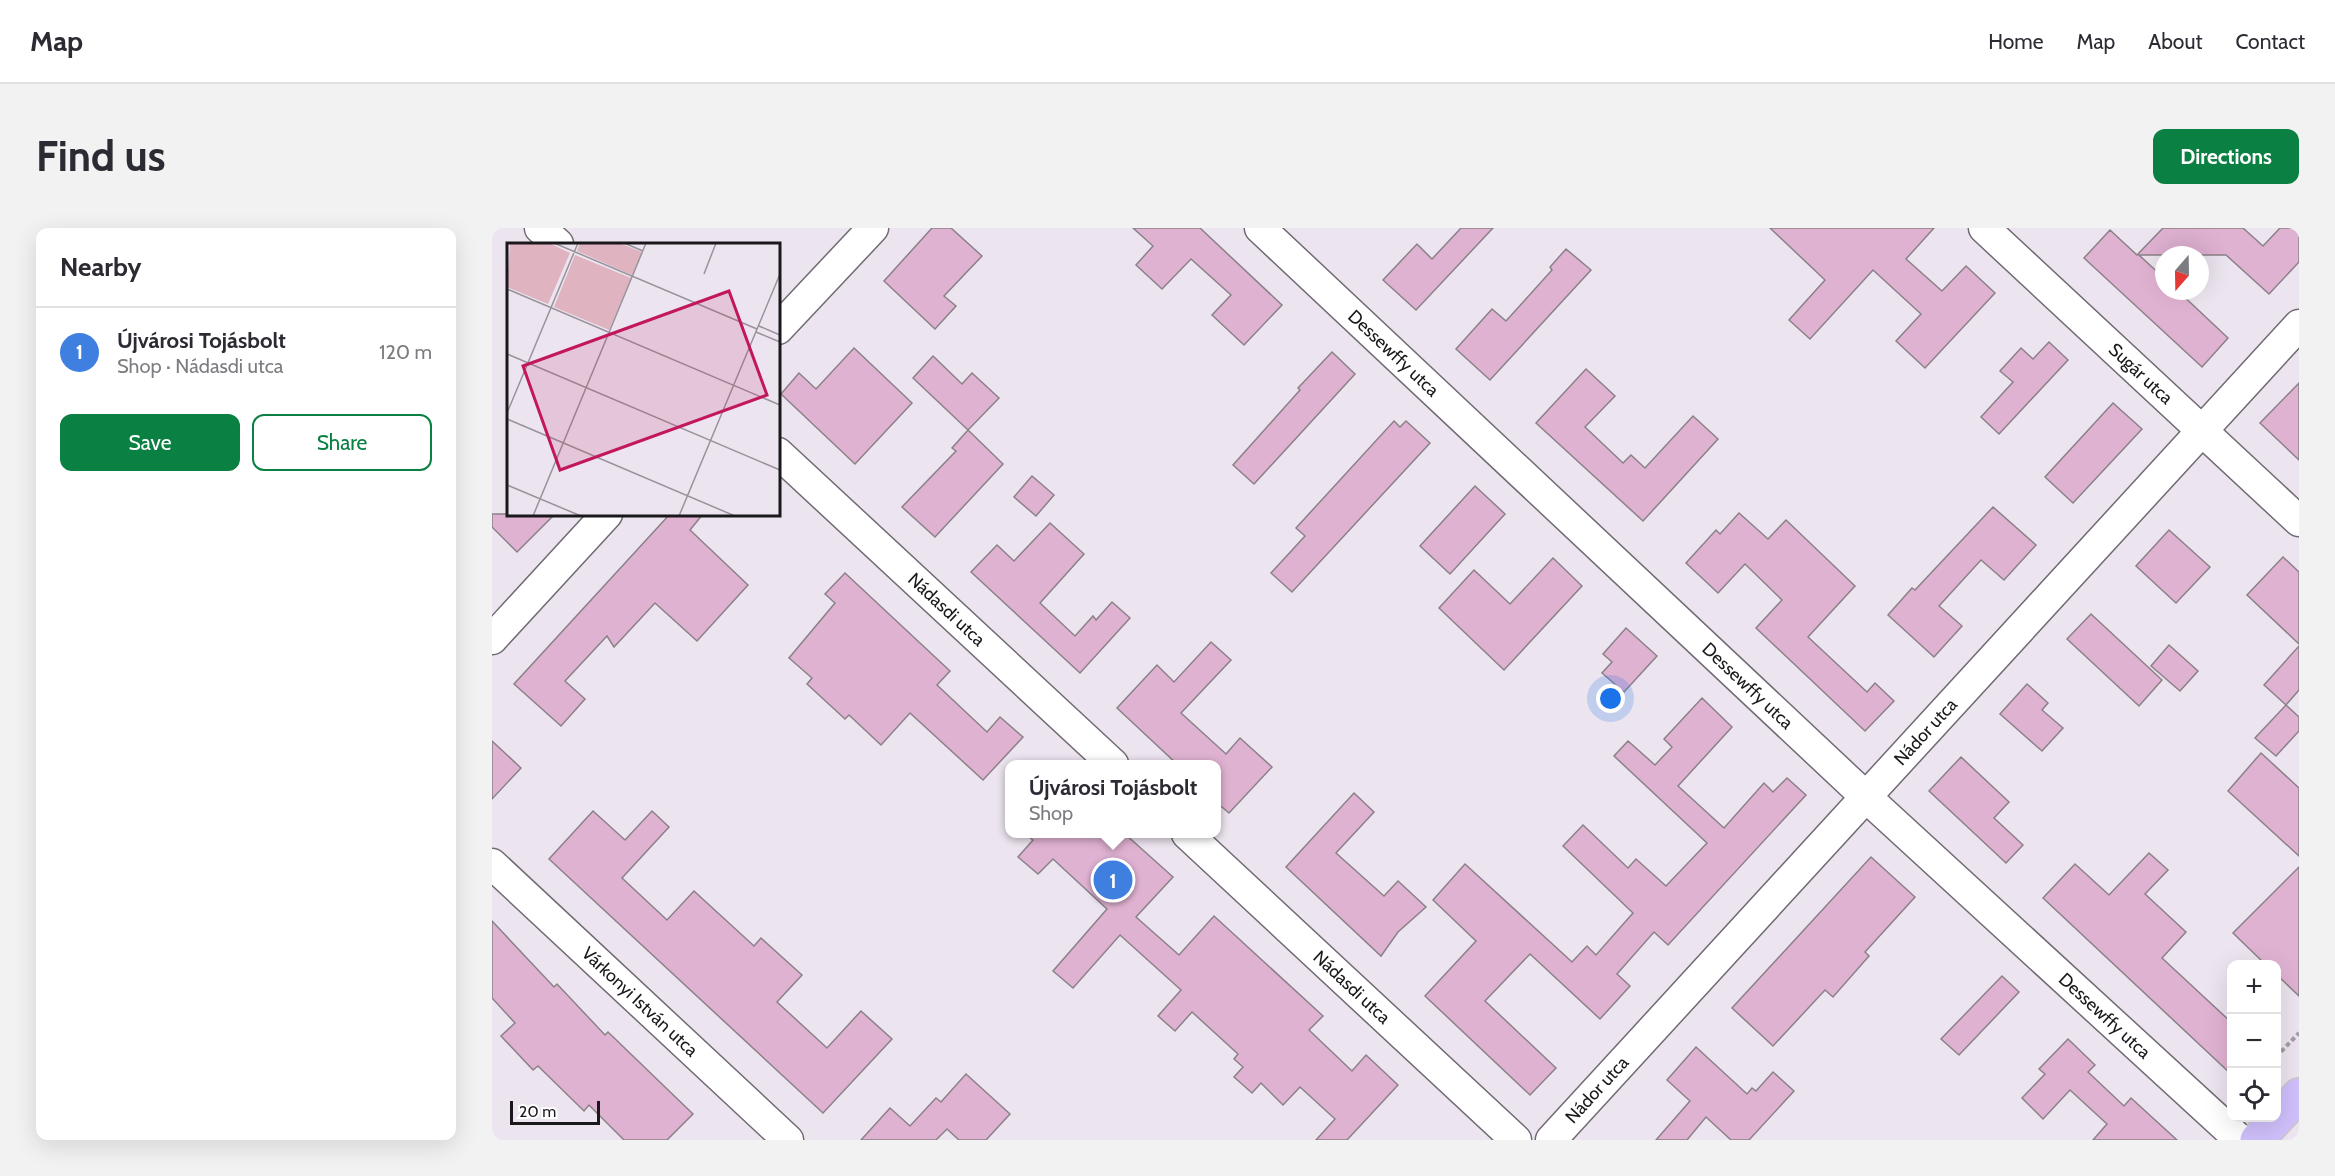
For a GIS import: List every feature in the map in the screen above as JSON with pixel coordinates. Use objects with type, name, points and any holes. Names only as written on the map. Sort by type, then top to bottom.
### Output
[{"type":"main road","points":[[2258,1140],[2299,1095]]},
{"type":"street","points":[[540,228],[557,243]]},
{"type":"street","points":[[780,327],[873,228]]},
{"type":"street","name":"Dessewffy utca","points":[[1260,228],[1866,797],[2240,1140]]},
{"type":"street","name":"Sugár utca","points":[[1984,228],[2299,521]]},
{"type":"street","name":"Nádor utca","points":[[1551,1140],[2299,325]]},
{"type":"street","name":"Nádasdi utca","points":[[780,455],[1108,760]]},
{"type":"street","points":[[492,639],[605,516]]},
{"type":"street","name":"Nádasdi utca","points":[[1191,838],[1516,1140]]},
{"type":"street","name":"Várkonyi István utca","points":[[492,864],[788,1140]]},
{"type":"path","points":[[2281,1053],[2299,1033]]},
{"type":"building","points":[[932,228],[951,228],[982,256],[944,296],[956,306],[935,329],[884,281]]},
{"type":"building","points":[[1133,228],[1200,228],[1282,305],[1244,345],[1212,315],[1231,295],[1191,259],[1162,289],[1136,265],[1153,246]]},
{"type":"building","points":[[1461,228],[1493,228],[1416,310],[1383,280],[1417,244],[1432,259]]},
{"type":"building","points":[[1770,228],[1934,228],[1906,259],[1942,291],[1966,266],[1995,293],[1925,368],[1896,341],[1921,314],[1873,270],[1810,339],[1789,320],[1825,280]]},
{"type":"building","points":[[2163,228],[2243,228],[2263,246],[2280,228],[2299,228],[2299,262],[2269,294],[2226,255],[2209,255],[2209,246],[2155,246],[2155,255],[2139,255],[2155,270],[2155,300],[2188,300],[2228,338],[2202,367],[2084,258],[2110,230],[2137,255]]},
{"type":"building","points":[[1566,249],[1591,270],[1490,380],[1456,349],[1492,309],[1506,321],[1552,270],[1550,267]]},
{"type":"building","points":[[2049,342],[2068,360],[1999,434],[1981,417],[2013,382],[2000,371],[2021,348],[2033,359]]},
{"type":"building","points":[[854,348],[912,403],[855,464],[781,394],[799,373],[816,389]]},
{"type":"building","points":[[1332,352],[1355,374],[1254,484],[1233,465],[1300,390],[1298,388]]},
{"type":"building","points":[[933,356],[962,384],[972,373],[999,398],[968,430],[913,378]]},
{"type":"building","points":[[1586,369],[1615,396],[1585,427],[1623,463],[1631,455],[1645,468],[1693,416],[1718,439],[1643,521],[1536,423]]},
{"type":"building","points":[[2299,383],[2299,460],[2260,423]]},
{"type":"building","points":[[2113,403],[2142,429],[2073,503],[2045,477]]},
{"type":"building","points":[[1394,421],[1400,427],[1406,421],[1430,443],[1292,592],[1271,573],[1305,536],[1296,528]]},
{"type":"building","points":[[968,430],[1003,464],[935,537],[902,507],[956,451],[952,448]]},
{"type":"building","points":[[1032,476],[1054,495],[1036,516],[1014,497]]},
{"type":"building","points":[[1475,486],[1505,514],[1450,574],[1420,546]]},
{"type":"building","points":[[1993,507],[2036,545],[2004,580],[1981,560],[1939,606],[1962,626],[1934,657],[1888,615],[1912,588],[1915,590]]},
{"type":"building","points":[[1739,513],[1768,539],[1786,520],[1855,586],[1808,637],[1867,692],[1875,683],[1894,701],[1865,731],[1756,628],[1782,600],[1745,564],[1718,593],[1686,563],[1716,530],[1720,534]]},
{"type":"building","points":[[492,514],[553,516],[517,552],[492,527]]},
{"type":"building","points":[[668,516],[701,516],[690,530],[748,585],[697,641],[655,603],[614,647],[607,636],[565,681],[585,699],[561,726],[514,684]]},
{"type":"building","points":[[1050,523],[1084,554],[1040,603],[1075,636],[1093,616],[1096,620],[1112,602],[1130,618],[1080,673],[971,572],[997,545],[1014,561]]},
{"type":"building","points":[[2169,530],[2210,567],[2176,603],[2136,566]]},
{"type":"building","points":[[2283,557],[2299,572],[2299,644],[2247,595]]},
{"type":"building","points":[[1553,558],[1582,586],[1504,670],[1439,608],[1474,570],[1510,604]]},
{"type":"building","points":[[845,573],[950,671],[937,685],[987,732],[1000,717],[1023,737],[983,780],[910,713],[881,745],[849,715],[845,719],[807,684],[812,678],[789,658],[835,603],[825,594]]},
{"type":"building","points":[[2091,614],[2162,680],[2139,706],[2067,639]]},
{"type":"building","points":[[1626,628],[1657,656],[1624,692],[1602,673],[1612,662],[1603,654]]},
{"type":"building","points":[[1211,642],[1231,660],[1181,713],[1226,754],[1240,738],[1272,767],[1229,813],[1221,806],[1221,760],[1173,760],[1117,708],[1157,665],[1174,682]]},
{"type":"building","points":[[2169,645],[2198,671],[2180,691],[2151,666]]},
{"type":"building","points":[[2299,646],[2299,690],[2286,705],[2264,685]]},
{"type":"building","points":[[2027,684],[2048,703],[2042,710],[2063,728],[2042,751],[2000,714]]},
{"type":"building","points":[[1702,698],[1732,727],[1678,786],[1724,828],[1764,783],[1773,792],[1787,778],[1806,795],[1668,945],[1654,932],[1617,974],[1630,986],[1600,1019],[1530,954],[1485,1001],[1556,1068],[1530,1095],[1425,996],[1476,941],[1433,900],[1465,864],[1572,962],[1587,946],[1596,955],[1633,913],[1563,846],[1583,825],[1628,868],[1636,859],[1666,886],[1707,843],[1614,756],[1628,741],[1655,765],[1672,747],[1664,739]]},
{"type":"building","points":[[2286,705],[2299,717],[2299,731],[2276,756],[2255,738]]},
{"type":"building","points":[[492,741],[521,768],[492,799]]},
{"type":"building","points":[[2261,753],[2299,788],[2299,856],[2228,791]]},
{"type":"building","points":[[1961,757],[2009,802],[1994,818],[2023,845],[2006,863],[1929,791]]},
{"type":"building","points":[[1354,793],[1374,812],[1336,853],[1384,896],[1398,881],[1426,907],[1398,932],[1381,956],[1286,867]]},
{"type":"building","points":[[593,811],[625,840],[652,811],[669,827],[622,878],[667,920],[694,891],[754,946],[761,938],[802,975],[777,1002],[827,1048],[861,1011],[892,1039],[823,1113],[549,859]]},
{"type":"building","points":[[1030,838],[1129,838],[1173,877],[1136,917],[1179,955],[1214,916],[1323,1016],[1309,1030],[1352,1071],[1366,1055],[1398,1085],[1347,1140],[1316,1140],[1335,1119],[1300,1087],[1283,1105],[1261,1083],[1252,1093],[1234,1077],[1243,1067],[1234,1059],[1238,1054],[1192,1012],[1175,1031],[1158,1016],[1181,990],[1120,935],[1073,988],[1053,971],[1107,909],[1053,859],[1038,874],[1018,857],[1033,840]]},
{"type":"building","points":[[2149,853],[2168,870],[2145,894],[2186,932],[2162,958],[2227,1018],[2227,1070],[2043,898],[2075,864],[2109,895]]},
{"type":"building","points":[[1871,857],[1915,897],[1865,952],[1869,956],[1833,997],[1825,990],[1773,1046],[1732,1008]]},
{"type":"building","points":[[2299,867],[2299,996],[2281,979],[2281,960],[2261,960],[2233,933]]},
{"type":"building","points":[[492,921],[554,987],[557,984],[605,1035],[608,1032],[693,1114],[667,1140],[624,1140],[589,1105],[584,1111],[538,1066],[533,1070],[501,1036],[515,1023],[492,998]]},
{"type":"building","points":[[2002,976],[2019,992],[1959,1055],[1941,1039]]},
{"type":"building","points":[[2068,1039],[2095,1065],[2088,1072],[2124,1106],[2131,1098],[2177,1140],[2093,1140],[2107,1124],[2070,1090],[2043,1119],[2022,1098],[2045,1074],[2039,1069]]},
{"type":"building","points":[[1696,1047],[1747,1094],[1752,1088],[1756,1091],[1773,1072],[1794,1091],[1749,1140],[1731,1140],[1706,1117],[1687,1140],[1656,1140],[1690,1101],[1667,1080]]},
{"type":"building","points":[[966,1074],[1010,1114],[986,1140],[959,1140],[947,1129],[936,1140],[861,1140],[890,1108],[910,1126],[936,1098],[941,1102]]},
{"type":"place","name":"Újvárosi Tojásbolt","points":[[1113,880]]}]
